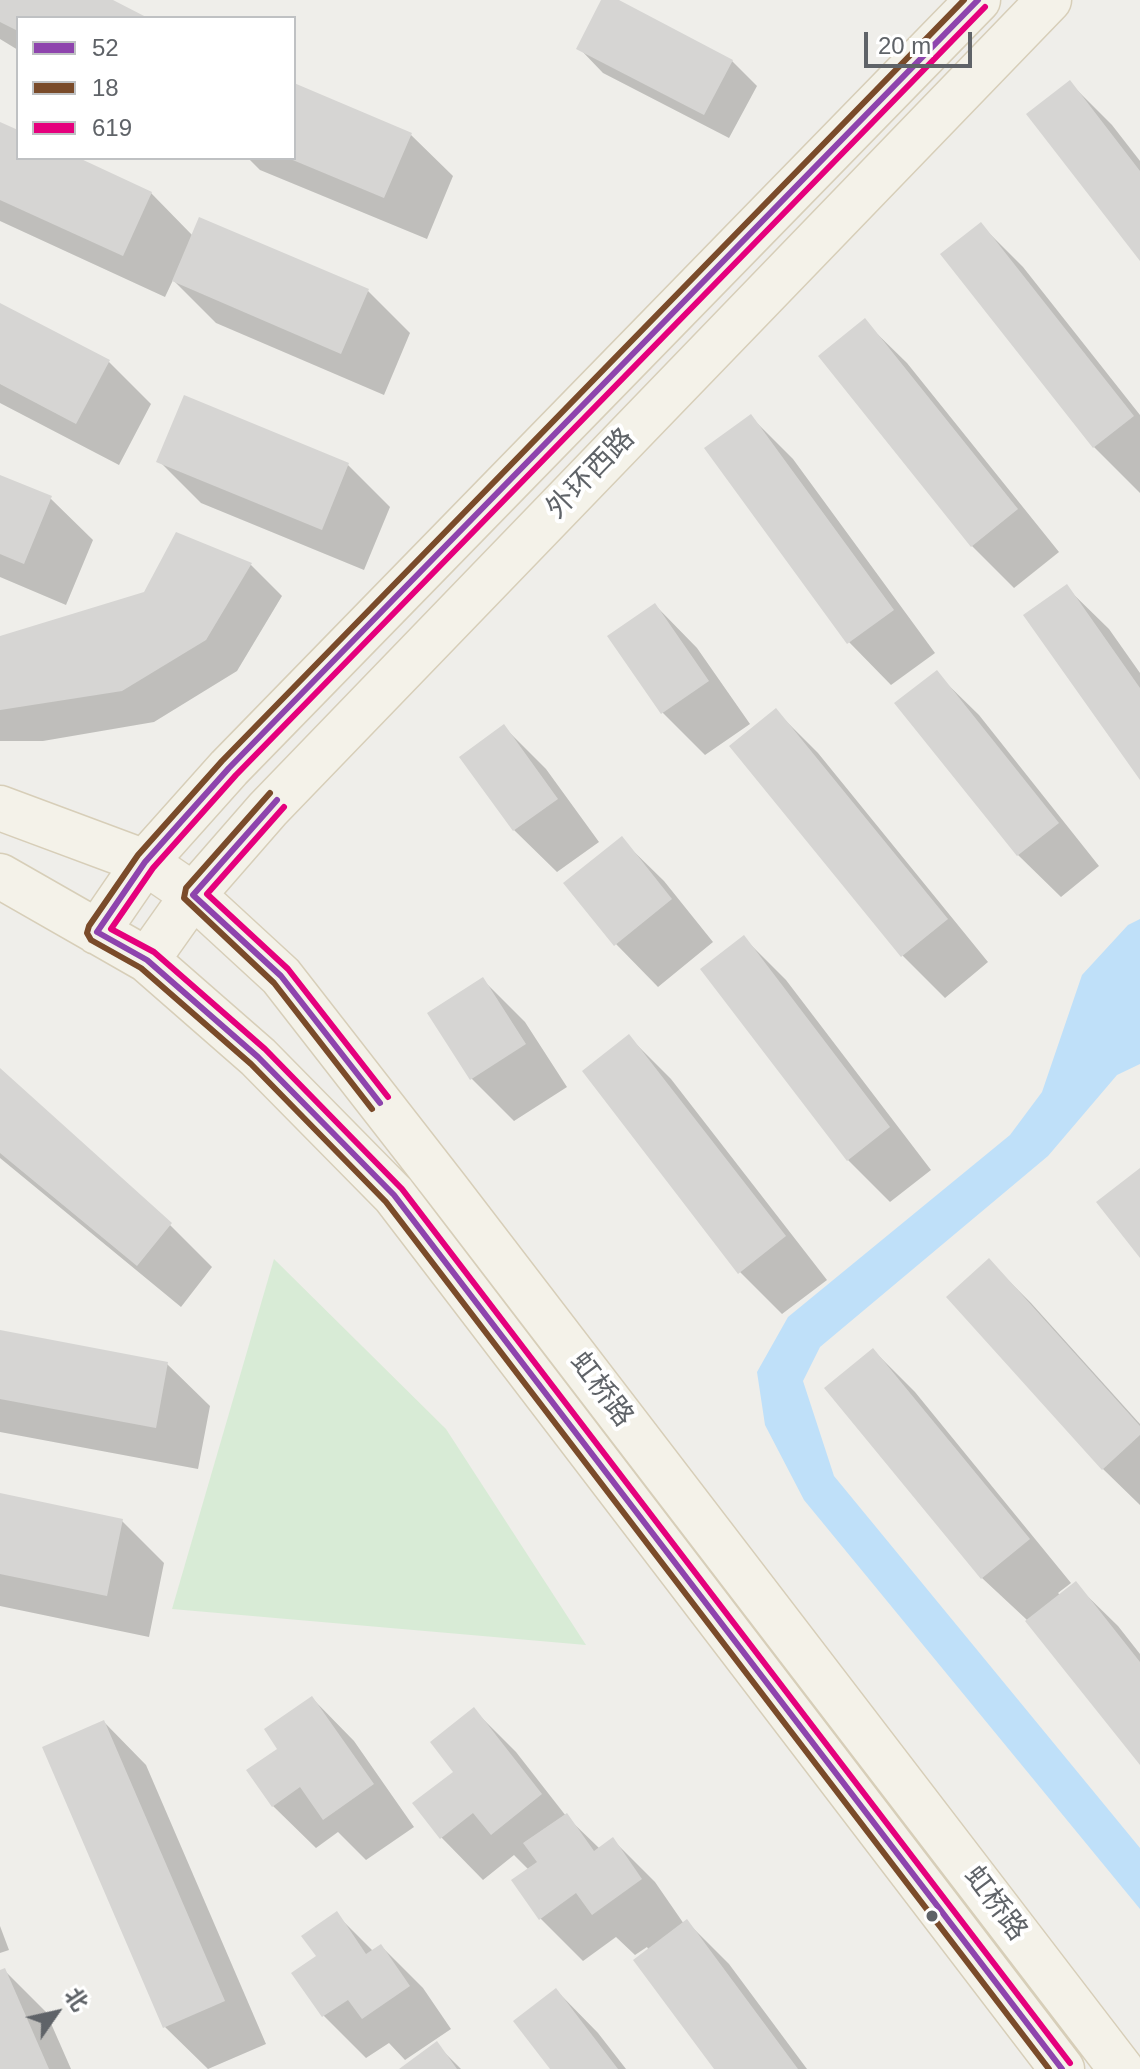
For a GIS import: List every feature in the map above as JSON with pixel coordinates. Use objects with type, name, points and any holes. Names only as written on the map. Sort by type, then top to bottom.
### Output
[{"type":"main road","name":"外环西路","points":[[97,932],[145,862],[240,757],[978,0]]},
{"type":"main road","name":"外环西路","points":[[147,960],[193,895],[268,809],[1049,0]]},
{"type":"main road","name":"虹桥路","points":[[0,808],[145,862],[193,895],[281,976],[1121,2069]]},
{"type":"main road","name":"虹桥路","points":[[0,876],[147,960],[258,1057],[394,1195],[1062,2069]]},
{"type":"green space","points":[[274,1259],[446,1429],[586,1645],[172,1609]]},
{"type":"water","points":[[1140,919],[1140,1064],[1117,1075],[1048,1156],[820,1347],[803,1381],[834,1476],[1140,1848],[1140,1909],[804,1500],[765,1425],[757,1372],[788,1317],[1010,1135],[1042,1092],[1082,975],[1128,925]]},
{"type":"building","points":[[0,0],[113,0],[144,16],[16,16],[16,30],[0,22]]},
{"type":"building","points":[[601,0],[619,0],[733,60],[704,115],[576,49]]},
{"type":"building","points":[[1070,80],[1140,171],[1140,261],[1026,114]]},
{"type":"building","points":[[296,84],[412,133],[384,198],[293,160],[296,160]]},
{"type":"building","points":[[0,122],[16,129],[16,160],[83,160],[152,192],[123,256],[0,200]]},
{"type":"building","points":[[199,217],[369,289],[341,354],[172,281]]},
{"type":"building","points":[[981,222],[1134,416],[1093,448],[940,254]]},
{"type":"building","points":[[0,303],[110,360],[76,424],[0,384]]},
{"type":"building","points":[[865,318],[1018,509],[971,547],[818,356]]},
{"type":"building","points":[[184,395],[349,463],[322,530],[156,462]]},
{"type":"building","points":[[751,414],[894,610],[847,644],[704,448]]},
{"type":"building","points":[[0,475],[52,496],[24,564],[0,554]]},
{"type":"building","points":[[176,532],[252,563],[206,640],[122,691],[0,710],[0,636],[144,592]]},
{"type":"building","points":[[1067,584],[1140,688],[1140,780],[1023,615]]},
{"type":"building","points":[[655,603],[709,681],[661,714],[607,636]]},
{"type":"building","points":[[937,670],[1059,823],[1017,856],[894,703]]},
{"type":"building","points":[[776,708],[948,919],[901,957],[729,746]]},
{"type":"building","points":[[504,724],[558,799],[513,831],[459,757]]},
{"type":"building","points":[[622,836],[672,899],[614,946],[563,883]]},
{"type":"building","points":[[744,935],[890,1127],[847,1161],[700,969]]},
{"type":"building","points":[[483,977],[526,1044],[470,1080],[427,1013]]},
{"type":"building","points":[[629,1034],[786,1236],[738,1274],[582,1071]]},
{"type":"building","points":[[0,1068],[172,1223],[137,1266],[0,1153]]},
{"type":"building","points":[[1140,1168],[1140,1258],[1096,1202]]},
{"type":"building","points":[[989,1258],[1140,1426],[1140,1435],[1102,1470],[946,1297]]},
{"type":"building","points":[[0,1330],[168,1362],[156,1428],[0,1399]]},
{"type":"building","points":[[873,1348],[1030,1539],[981,1579],[824,1388]]},
{"type":"building","points":[[0,1493],[123,1519],[107,1596],[0,1574]]},
{"type":"building","points":[[1076,1581],[1140,1662],[1140,1765],[1025,1621]]},
{"type":"building","points":[[312,1696],[374,1784],[323,1820],[300,1787],[272,1807],[246,1770],[277,1749],[264,1729]]},
{"type":"building","points":[[474,1707],[542,1794],[491,1835],[473,1813],[440,1839],[412,1803],[453,1772],[430,1742]]},
{"type":"building","points":[[104,1720],[225,2001],[163,2028],[42,1747]]},
{"type":"building","points":[[567,1813],[594,1851],[613,1837],[642,1879],[592,1915],[576,1893],[539,1920],[511,1880],[537,1862],[523,1843]]},
{"type":"building","points":[[337,1911],[366,1954],[381,1944],[410,1986],[362,2019],[348,2000],[322,2017],[291,1973],[316,1956],[301,1936]]},
{"type":"building","points":[[687,1919],[798,2069],[714,2069],[633,1960]]},
{"type":"building","points":[[5,1968],[49,2069],[0,2069],[0,1970]]},
{"type":"building","points":[[556,1988],[618,2069],[550,2069],[513,2021]]},
{"type":"building","points":[[437,2041],[457,2069],[399,2069]]},
{"type":"transit line","name":"18","points":[[964,0],[222,761],[138,855],[87,933],[91,940],[141,968],[251,1064],[386,1202],[1049,2069]]},
{"type":"transit line","name":"52","points":[[978,0],[229,768],[145,862],[97,932],[147,960],[258,1057],[394,1195],[1062,2069]]},
{"type":"transit line","name":"619","points":[[985,7],[236,775],[153,868],[111,929],[154,952],[265,1049],[402,1189],[1070,2063]]},
{"type":"transit line","name":"18","points":[[270,793],[186,888],[184,898],[274,983],[372,1109]]},
{"type":"transit line","name":"52","points":[[277,800],[193,895],[281,976],[380,1103]]},
{"type":"transit line","name":"619","points":[[284,807],[207,894],[288,969],[388,1097]]}]
